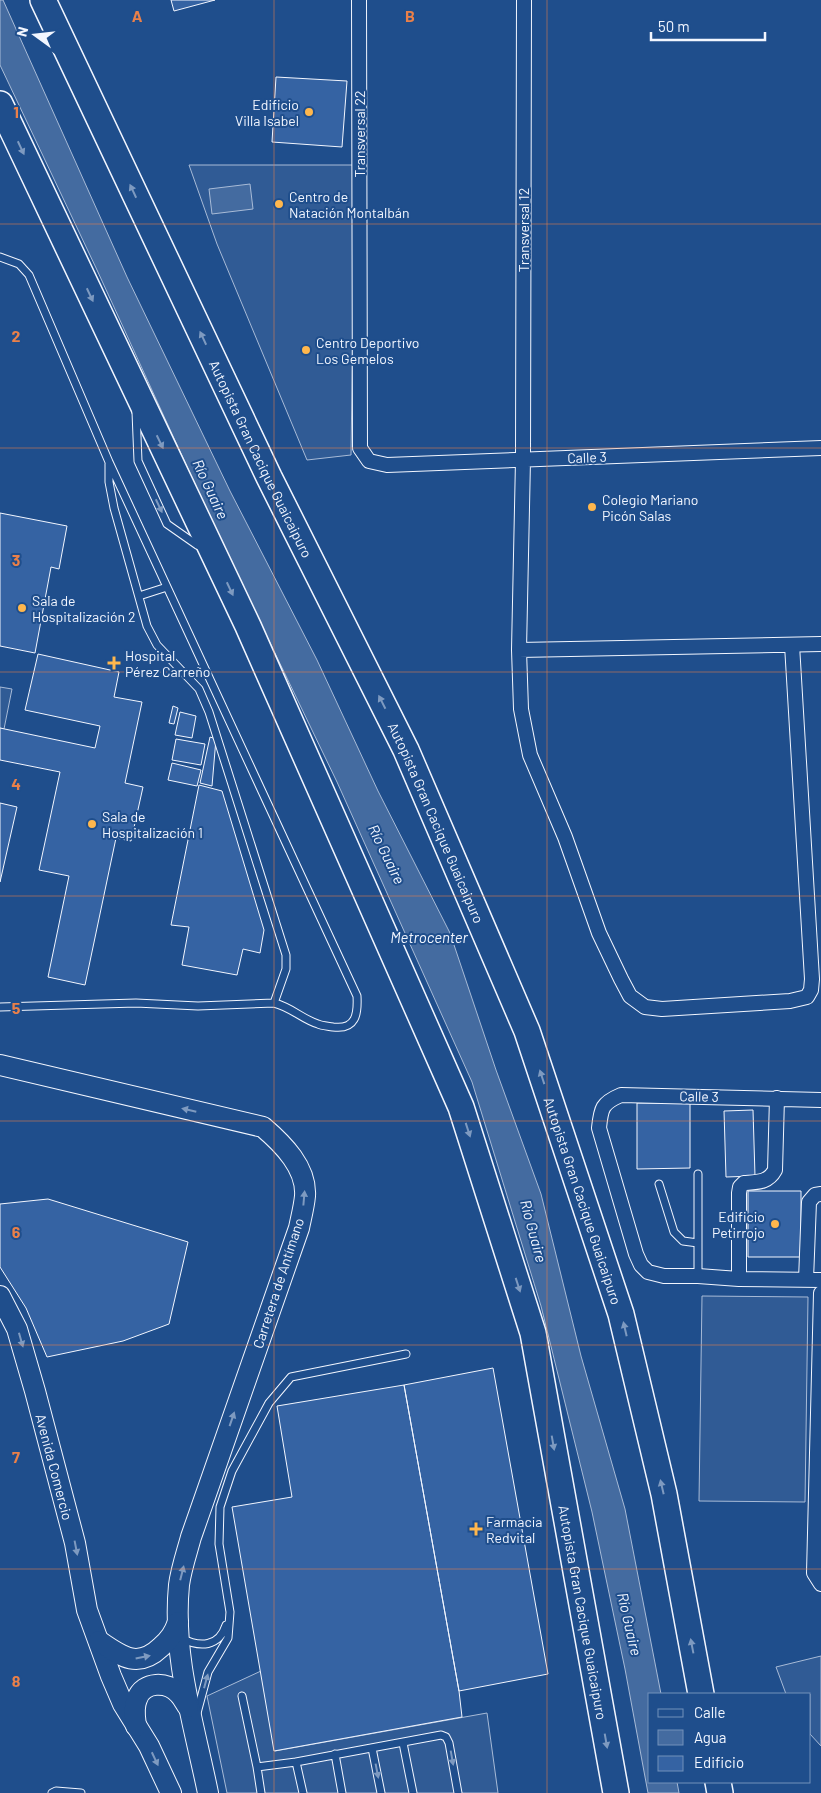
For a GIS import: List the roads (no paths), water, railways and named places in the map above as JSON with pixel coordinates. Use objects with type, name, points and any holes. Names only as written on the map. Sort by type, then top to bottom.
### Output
[{"type":"highway","name":"Autopista Gran Cacique Guaicaipuro","points":[[43,0],[269,477],[406,750],[527,1031],[622,1314],[664,1494],[702,1693]]},
{"type":"highway","name":"Autopista Gran Cacique Guaicaipuro","points":[[0,104],[248,626],[461,1107],[533,1333],[616,1793]]},
{"type":"main road","name":"Carretera de Antímano","points":[[0,1066],[263,1127],[278,1140],[301,1172],[305,1195],[299,1228],[191,1537],[179,1584],[178,1629],[180,1655],[188,1707],[208,1793]]},
{"type":"main road","name":"Avenida Comercio","points":[[0,1296],[20,1338],[75,1543],[87,1610],[110,1676],[136,1726],[150,1746],[171,1793]]},
{"type":"main road","points":[[99,1641],[123,1656],[134,1659],[149,1657],[178,1629]]},
{"type":"main road","points":[[136,1726],[134,1712],[137,1698],[148,1686],[157,1684],[166,1686],[179,1693],[188,1707]]},
{"type":"street","name":"Transversal 22","points":[[359,0],[360,448]]},
{"type":"street","name":"Transversal 12","points":[[524,0],[522,460],[519,650],[522,709],[530,755],[565,837],[599,933],[630,996],[645,1007],[662,1009],[790,1001],[807,997],[811,990],[812,979],[792,645]]},
{"type":"street","name":"Calle 3","points":[[360,448],[369,460],[387,465],[821,448]]},
{"type":"street","points":[[519,650],[821,644]]},
{"type":"street","name":"Calle 3","points":[[698,1276],[664,1276],[648,1272],[641,1265],[599,1128],[601,1111],[609,1100],[621,1095],[821,1100]]},
{"type":"street","points":[[739,1279],[740,1187],[744,1183],[765,1181],[771,1177],[775,1170],[777,1098]]},
{"type":"street","points":[[806,1280],[809,1202],[815,1195],[821,1194]]},
{"type":"street","points":[[698,1276],[739,1279],[821,1280]]},
{"type":"street","points":[[821,1293],[819,1496],[814,1573],[821,1584]]},
{"type":"lane","points":[[0,257],[19,264],[29,276],[109,462],[357,996],[358,1010],[355,1019],[341,1028],[318,1025],[285,1006],[274,1003],[198,1006],[136,1004],[0,1006]]},
{"type":"lane","points":[[109,462],[109,482],[114,508],[147,626],[157,645],[199,689],[209,712],[286,955],[286,969],[274,1003]]},
{"type":"lane","points":[[139,596],[167,587]]},
{"type":"lane","points":[[698,1174],[698,1276]]},
{"type":"lane","points":[[659,1184],[674,1232],[683,1240],[698,1243]]},
{"type":"lane","points":[[193,1728],[208,1672],[228,1638],[230,1612],[219,1544],[220,1507],[232,1471],[269,1403],[291,1377],[406,1354]]},
{"type":"lane","points":[[178,1629],[198,1645],[206,1645],[214,1642],[226,1628],[230,1612]]},
{"type":"lane","points":[[242,1696],[261,1793]]},
{"type":"lane","points":[[257,1767],[296,1762],[441,1735],[446,1737],[449,1743],[458,1793]]},
{"type":"lane","points":[[403,1743],[413,1793]]},
{"type":"lane","points":[[372,1748],[381,1793]]},
{"type":"lane","points":[[335,1754],[342,1793]]},
{"type":"lane","points":[[296,1762],[303,1793]]},
{"type":"lane","points":[[52,1793],[56,1791],[81,1793]]},
{"type":"water","name":"Metrocenter","points":[[0,0],[3,0],[127,277],[230,491],[317,660],[378,791],[450,933],[496,1070],[541,1194],[581,1356],[625,1509],[661,1693],[648,1693],[648,1783],[677,1783],[679,1793],[648,1793],[625,1669],[592,1512],[541,1306],[472,1082],[337,782],[221,541],[97,270],[0,65]]},
{"type":"water","points":[[250,184],[253,209],[212,214],[209,189]]},
{"type":"place","name":"Edificio Villa Isabel","points":[[309,112]]},
{"type":"place","name":"Centro de Natación Montalbán","points":[[279,204]]},
{"type":"place","name":"Centro Deportivo Los Gemelos","points":[[306,350]]},
{"type":"place","name":"Colegio Mariano Picón Salas","points":[[592,507]]},
{"type":"place","name":"Sala de Hospitalización 2","points":[[22,608]]},
{"type":"place","name":"Hospital Pérez Carreño","points":[[114,663]]},
{"type":"place","name":"Sala de Hospitalización 1","points":[[92,824]]},
{"type":"place","name":"Edificio Petirrojo","points":[[775,1224]]},
{"type":"place","name":"Farmacia Redvital","points":[[476,1529]]},
{"type":"water label","name":"Río Guaire","points":[[211,489]]},
{"type":"water label","name":"Río Guaire","points":[[387,854]]},
{"type":"water label","name":"Río Guaire","points":[[534,1231]]},
{"type":"water label","name":"Río Guaire","points":[[630,1624]]}]
